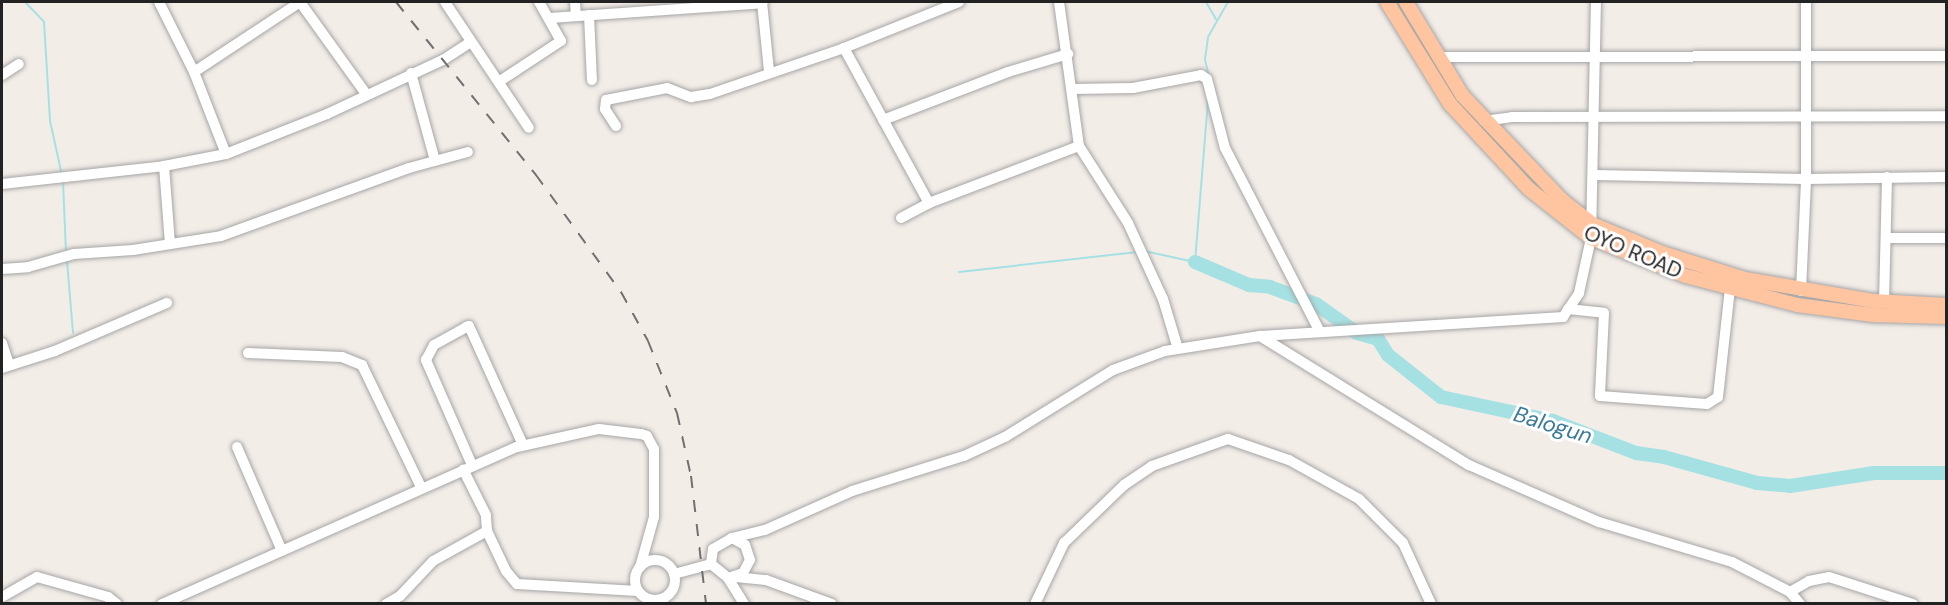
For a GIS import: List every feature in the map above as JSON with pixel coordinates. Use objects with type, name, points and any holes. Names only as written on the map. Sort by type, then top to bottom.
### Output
[{"type":"main road","name":"OYO ROAD","points":[[1387,2],[1450,104],[1529,189],[1591,231],[1659,266],[1730,288],[1819,308],[1873,315],[1947,317]]},
{"type":"main road","name":"OYO ROAD","points":[[1406,2],[1438,57],[1484,121],[1591,231],[1801,291],[1884,302],[1947,305]]},
{"type":"street","points":[[159,2],[194,72],[226,154]]},
{"type":"street","points":[[194,72],[300,2],[366,94]]},
{"type":"street","points":[[446,2],[529,128]]},
{"type":"street","points":[[500,81],[561,41],[539,2]]},
{"type":"street","points":[[575,2],[576,16]]},
{"type":"street","points":[[550,18],[762,2],[769,72]]},
{"type":"street","points":[[616,126],[605,109],[606,100],[667,88],[691,97],[844,48],[959,2]]},
{"type":"street","points":[[1059,2],[1079,146],[1135,240],[1163,299],[1178,349]]},
{"type":"street","points":[[711,564],[717,543],[765,530],[852,491],[963,456],[1005,437],[1113,370],[1178,349],[1260,336],[1563,317],[1582,283],[1591,231],[1596,2]]},
{"type":"street","points":[[1801,291],[1806,179],[1806,2]]},
{"type":"street","points":[[589,15],[592,80]]},
{"type":"street","points":[[2,184],[61,175],[165,166],[226,154],[278,135],[443,60],[471,42]]},
{"type":"street","points":[[844,48],[929,203]]},
{"type":"street","points":[[883,120],[1008,72],[1068,54]]},
{"type":"street","points":[[1438,57],[1947,56]]},
{"type":"street","points":[[2,75],[19,64]]},
{"type":"street","points":[[411,73],[435,161]]},
{"type":"street","points":[[1072,89],[1133,88],[1201,75],[1210,82],[1225,148],[1320,332]]},
{"type":"street","points":[[1484,121],[1512,117],[1595,119],[1947,116]]},
{"type":"street","points":[[901,218],[929,203],[1079,146]]},
{"type":"street","points":[[2,269],[28,267],[74,254],[124,252],[221,236],[255,226],[435,161],[468,152]]},
{"type":"street","points":[[165,166],[170,244]]},
{"type":"street","points":[[1594,175],[1806,179],[1947,177]]},
{"type":"street","points":[[1884,302],[1887,177]]},
{"type":"street","points":[[1886,238],[1947,238]]},
{"type":"street","points":[[1568,309],[1604,313],[1600,396],[1707,404],[1718,397],[1730,288]]},
{"type":"street","points":[[2,343],[5,367],[55,351],[167,303]]},
{"type":"street","points":[[523,445],[469,327],[434,345],[426,360],[486,515],[487,531],[506,571],[518,584],[642,597],[660,601],[672,589],[674,574]]},
{"type":"street","points":[[1260,336],[1469,465],[1599,522],[1732,562],[1790,592],[1800,603]]},
{"type":"street","points":[[248,353],[342,357],[362,365],[421,487]]},
{"type":"street","points":[[162,603],[421,487],[523,445],[599,429],[647,436],[654,450],[655,469],[649,541],[635,582],[642,597]]},
{"type":"street","points":[[1035,603],[1064,543],[1115,493],[1152,466],[1228,440],[1289,460],[1359,499],[1403,543],[1431,603]]},
{"type":"street","points":[[237,447],[282,551]]},
{"type":"street","points":[[732,578],[743,573],[749,556],[765,530]]},
{"type":"street","points":[[386,603],[400,596],[433,561],[487,531]]},
{"type":"street","points":[[732,538],[766,579]]},
{"type":"street","points":[[649,541],[659,561],[674,574]]},
{"type":"street","points":[[640,567],[659,561]]},
{"type":"street","points":[[674,574],[711,564],[732,578],[744,603]]},
{"type":"street","points":[[2,597],[37,577],[108,597],[117,603]]},
{"type":"street","points":[[1790,592],[1809,581],[1829,577],[1913,603]]},
{"type":"street","points":[[732,578],[766,579],[832,603]]},
{"type":"waterway","points":[[25,2],[44,22],[50,121],[62,175]]},
{"type":"waterway","points":[[1206,2],[1216,19]]},
{"type":"waterway","points":[[1209,77],[1205,59],[1208,37],[1228,2]]},
{"type":"waterway","points":[[1144,251],[1195,262],[1208,100]]},
{"type":"waterway","points":[[63,181],[66,252]]},
{"type":"waterway","points":[[959,272],[1138,252]]},
{"type":"waterway","points":[[67,261],[73,333]]},
{"type":"waterway","name":"Balogun","points":[[1195,262],[1249,285],[1270,287],[1316,304],[1357,333],[1378,339],[1388,355],[1441,397],[1553,421],[1636,453],[1664,457],[1757,483],[1790,486],[1874,473],[1946,473]]},
{"type":"railway","points":[[396,2],[536,175],[621,292],[648,341],[677,413],[691,476],[706,604]]}]
